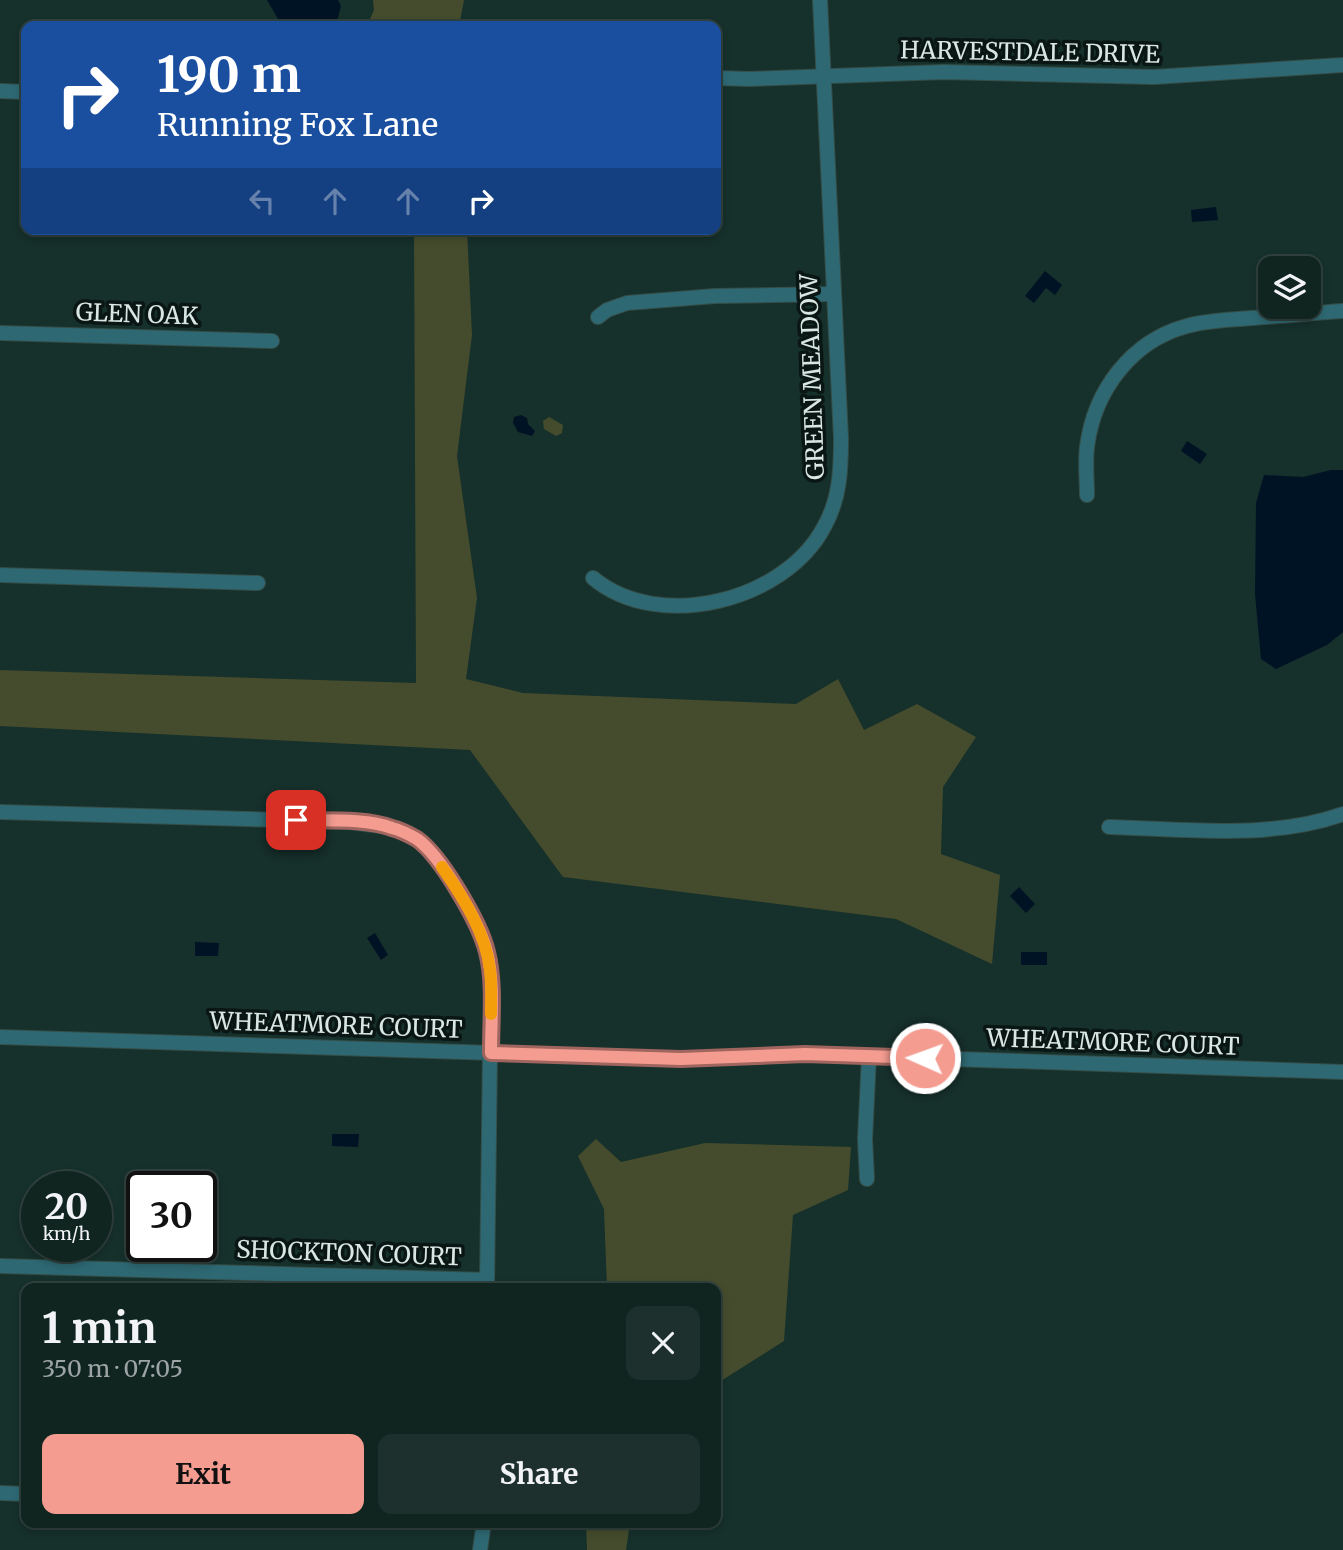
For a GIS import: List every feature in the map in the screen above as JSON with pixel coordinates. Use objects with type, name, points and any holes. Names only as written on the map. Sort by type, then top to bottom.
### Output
[{"type":"street","name":"GREEN MEADOW","points":[[593,578],[612,592],[645,603],[680,605],[713,601],[747,592],[787,571],[812,547],[833,506],[841,472],[820,0]]},
{"type":"street","name":"HARVESTDALE DRIVE","points":[[721,78],[944,72],[1154,77],[1343,65]]},
{"type":"street","points":[[0,91],[21,92]]},
{"type":"street","points":[[598,317],[607,310],[627,303],[715,296],[833,294]]},
{"type":"street","points":[[1087,495],[1086,450],[1097,406],[1114,377],[1129,359],[1146,345],[1166,334],[1209,321],[1343,311]]},
{"type":"street","name":"GLEN OAK","points":[[0,333],[272,341]]},
{"type":"street","points":[[0,575],[258,583]]},
{"type":"street","points":[[0,812],[350,822],[391,827],[418,840],[443,868],[479,929],[491,972],[487,1283]]},
{"type":"street","points":[[1109,827],[1268,830],[1301,826],[1343,814]]},
{"type":"street","name":"WHEATMORE COURT","points":[[0,1037],[681,1059],[760,1054],[869,1056],[1343,1072]]},
{"type":"street","points":[[867,1178],[865,1139],[869,1056]]},
{"type":"street","name":"SHOCKTON COURT","points":[[0,1266],[460,1283]]},
{"type":"street","points":[[0,1493],[21,1494]]},
{"type":"street","points":[[480,1550],[484,1528]]},
{"type":"green space","points":[[373,0],[464,0],[460,21],[369,21],[374,10]]},
{"type":"green space","points":[[414,235],[467,235],[472,335],[457,456],[477,598],[466,679],[523,693],[796,704],[838,679],[864,730],[917,704],[976,737],[943,787],[941,854],[1000,875],[992,964],[896,919],[563,877],[470,750],[0,726],[0,670],[416,683]]},
{"type":"green space","points":[[549,417],[563,425],[562,433],[556,436],[544,429],[543,421]]},
{"type":"green space","points":[[596,1139],[621,1162],[705,1143],[851,1147],[848,1190],[793,1215],[784,1341],[721,1381],[721,1283],[607,1283],[604,1209],[578,1156]]},
{"type":"green space","points":[[586,1528],[629,1528],[626,1550],[587,1550]]},
{"type":"water","points":[[267,0],[338,0],[341,6],[337,21],[279,21]]},
{"type":"water","points":[[1216,207],[1218,220],[1192,222],[1191,210]]},
{"type":"water","points":[[1045,271],[1062,285],[1055,295],[1046,288],[1034,303],[1025,296]]},
{"type":"water","points":[[521,415],[527,418],[528,424],[535,431],[532,436],[518,432],[513,423],[514,417]]},
{"type":"water","points":[[1187,441],[1207,454],[1200,464],[1181,451]]},
{"type":"water","points":[[1343,470],[1343,632],[1327,645],[1276,669],[1261,659],[1255,594],[1256,503],[1264,475],[1303,477]]},
{"type":"water","points":[[1019,887],[1035,904],[1026,913],[1010,896]]},
{"type":"water","points":[[375,933],[388,955],[381,960],[367,938]]},
{"type":"water","points":[[195,942],[219,943],[218,956],[195,956]]},
{"type":"water","points":[[1021,952],[1047,952],[1047,965],[1021,965]]},
{"type":"water","points":[[332,1134],[359,1134],[358,1147],[332,1146]]},
{"type":"slow traffic","points":[[442,867],[479,929],[487,950],[491,972],[491,1014]]},
{"type":"route","points":[[296,820],[391,827],[418,840],[443,868],[479,929],[487,950],[491,972],[491,1053],[681,1059],[760,1054],[925,1058]]}]
